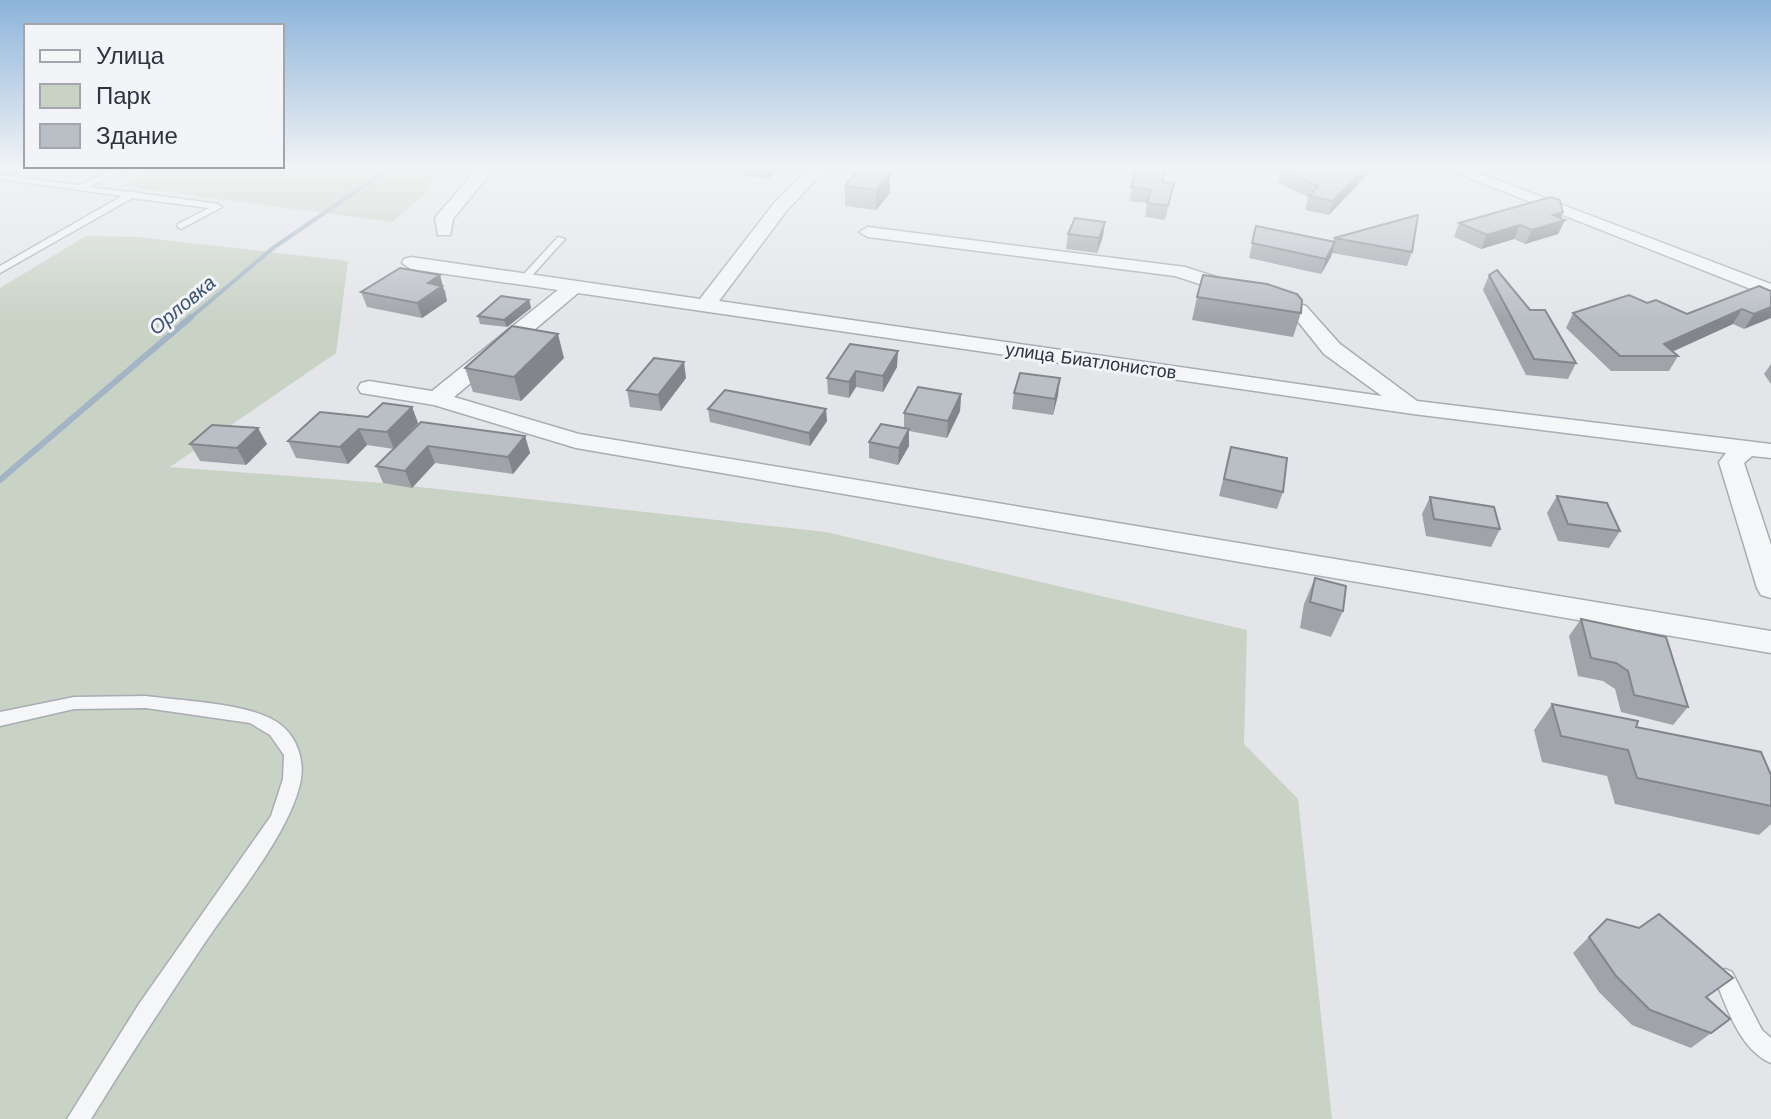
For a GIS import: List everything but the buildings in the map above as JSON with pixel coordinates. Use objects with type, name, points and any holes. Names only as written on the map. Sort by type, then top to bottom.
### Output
[{"type":"street","points":[[444,218],[444,231]]},
{"type":"street","points":[[704,307],[772,218]]},
{"type":"street","points":[[1582,218],[1771,291]]},
{"type":"street","points":[[868,232],[1178,271],[1299,310],[1332,349],[1413,407]]},
{"type":"street","name":"улица Биатлонистов","points":[[411,263],[1413,407],[1759,450]]},
{"type":"street","points":[[437,399],[576,285]]},
{"type":"street","points":[[369,388],[437,399],[576,441],[1771,642]]},
{"type":"street","points":[[1759,450],[1731,462],[1771,588]]},
{"type":"lane","points":[[0,270],[90,218]]},
{"type":"lane","points":[[181,226],[196,218]]},
{"type":"lane","points":[[525,278],[561,239]]},
{"type":"lane","points":[[0,719],[74,703],[146,702],[253,717],[276,730],[293,754],[292,779],[279,819],[146,1011],[78,1119]]},
{"type":"lane","points":[[1725,979],[1754,1038],[1771,1052]]},
{"type":"green space","points":[[364,218],[396,218],[392,222]]},
{"type":"green space","points":[[86,236],[138,237],[348,261],[336,353],[170,467],[383,483],[826,532],[1247,630],[1244,744],[1298,799],[1332,1119],[0,1119],[0,288]]},
{"type":"waterway","name":"Орловка","points":[[189,319],[273,248],[317,218]]},
{"type":"waterway","name":"Орловка","points":[[0,480],[191,317]]}]
